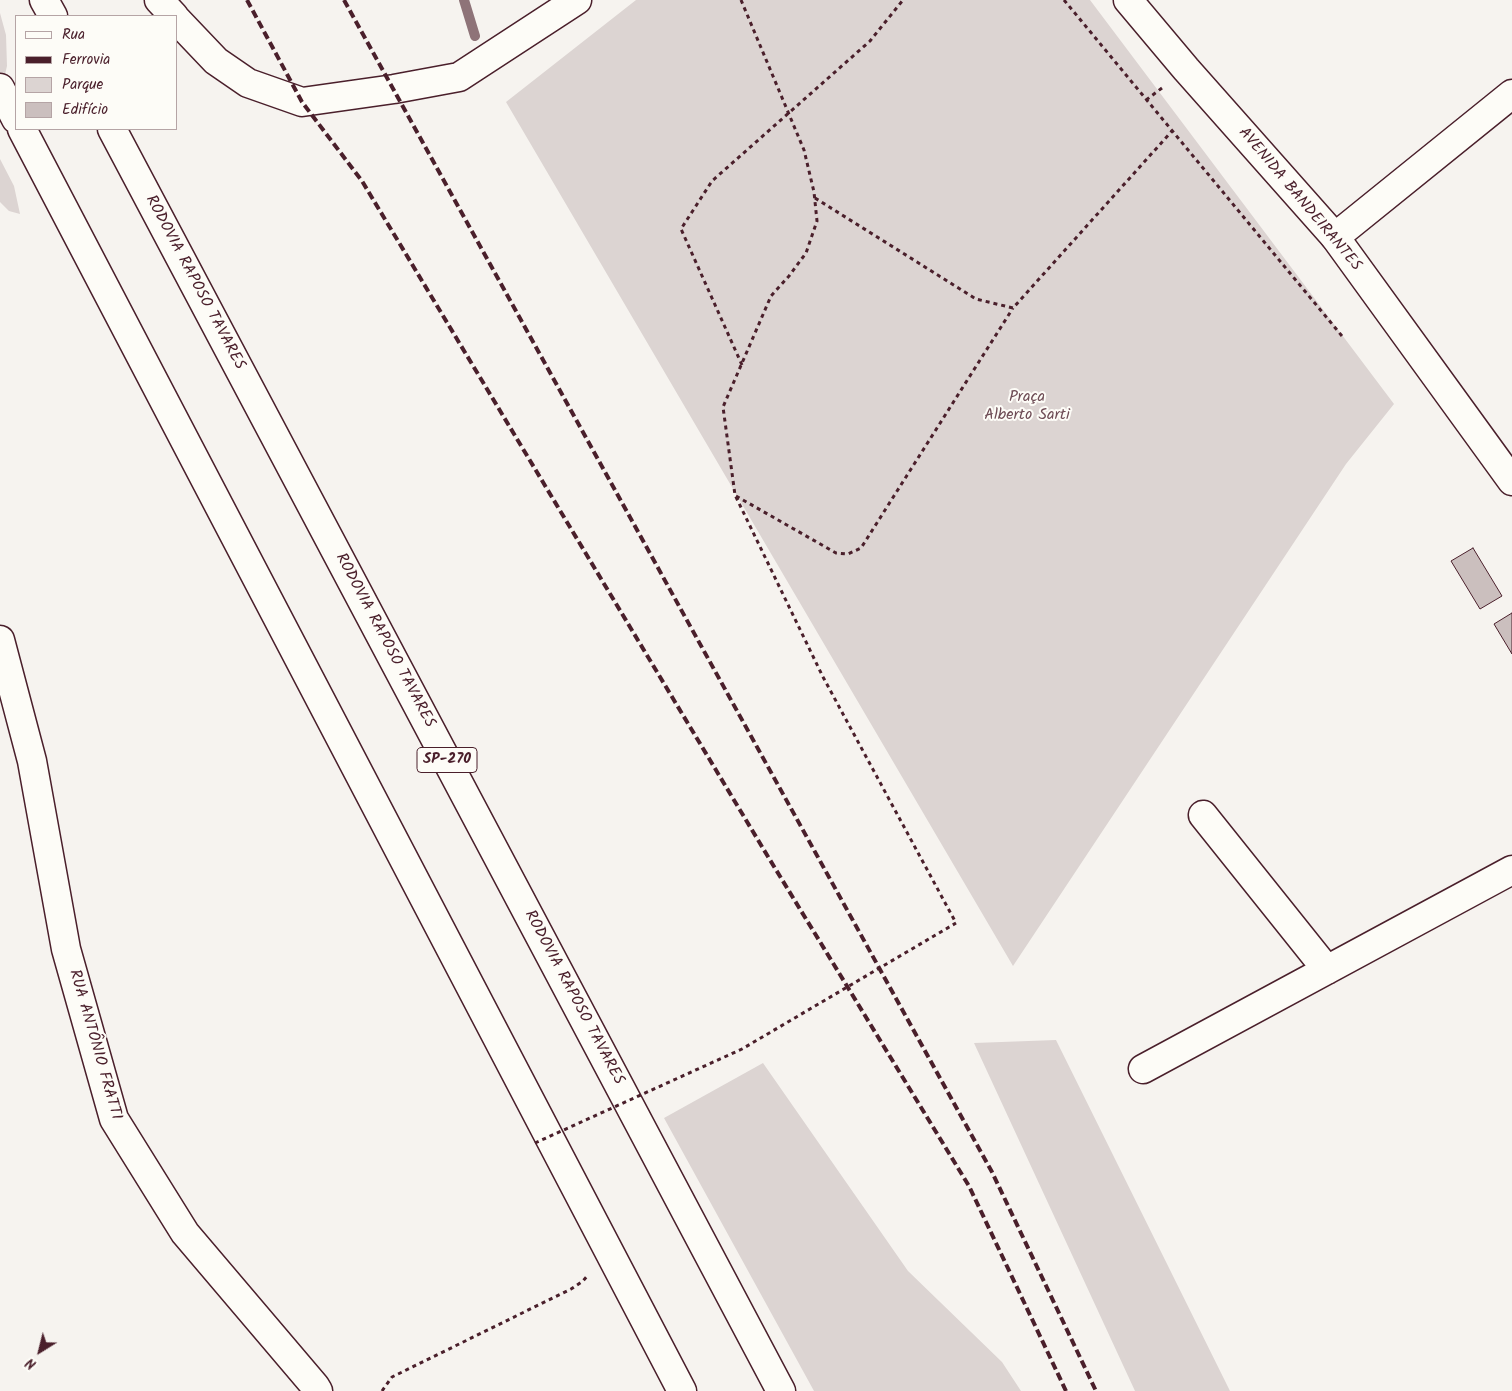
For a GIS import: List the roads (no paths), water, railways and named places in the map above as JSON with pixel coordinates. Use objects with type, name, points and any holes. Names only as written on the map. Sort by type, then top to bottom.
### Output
[{"type":"main road","points":[[44,0],[52,15]]},
{"type":"main road","points":[[159,0],[173,15]]},
{"type":"main road","points":[[178,21],[216,61],[248,83],[302,102],[394,89],[459,77],[577,0]]},
{"type":"main road","name":"AVENIDA BANDEIRANTES","points":[[1128,0],[1186,69],[1335,237],[1511,479]]},
{"type":"main road","points":[[0,88],[15,117]]},
{"type":"main road","points":[[1335,237],[1512,94]]},
{"type":"main road","points":[[23,130],[682,1391]]},
{"type":"main road","name":"RODOVIA RAPOSO TAVARES","points":[[113,130],[781,1391]]},
{"type":"main road","name":"RUA ANTÔNIO FRATTI","points":[[0,640],[32,762],[66,949],[114,1119],[185,1232],[318,1391]]},
{"type":"main road","points":[[1203,815],[1327,970]]},
{"type":"main road","points":[[1143,1069],[1512,870]]},
{"type":"waterway","points":[[464,0],[475,36]]},
{"type":"railway","points":[[247,0],[302,102],[362,181],[767,855],[969,1186],[1066,1391]]},
{"type":"railway","points":[[344,0],[992,1172],[1096,1391]]},
{"type":"park label","name":"Praça Alberto Sarti","points":[[1027,407]]}]
